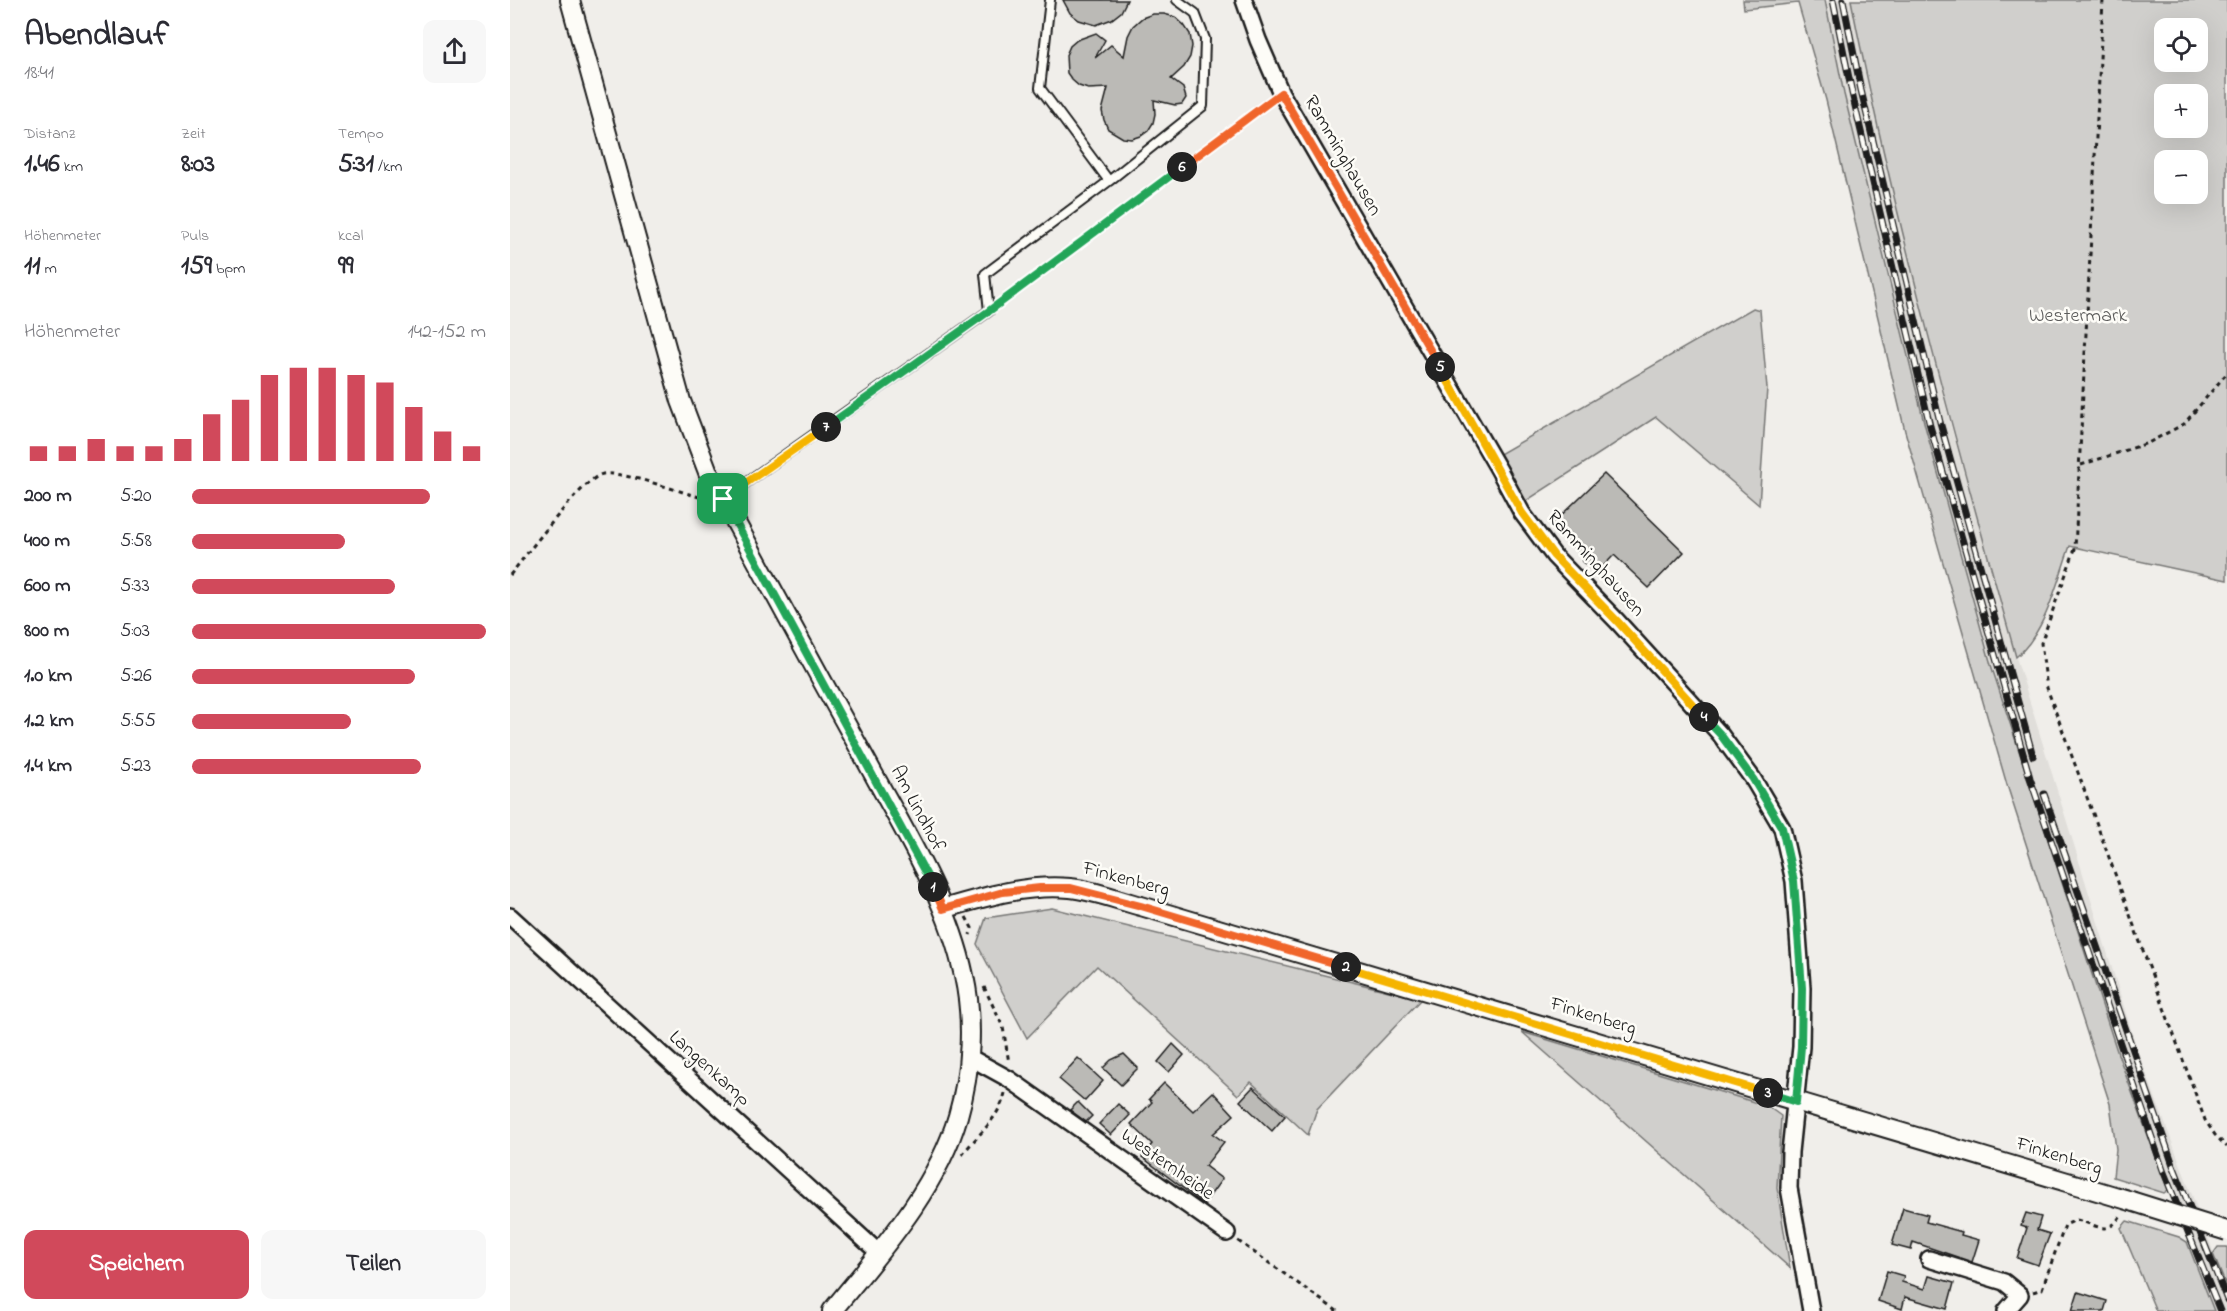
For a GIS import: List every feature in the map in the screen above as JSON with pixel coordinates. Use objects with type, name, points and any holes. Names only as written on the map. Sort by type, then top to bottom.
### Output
[{"type":"street","name":"Am Lindhof","points":[[570,0],[681,401],[708,472],[903,829],[943,909],[957,946],[965,977],[969,1014],[969,1057],[958,1117],[948,1145],[934,1174],[879,1253],[832,1311]]},
{"type":"street","name":"Ramminghausen","points":[[1244,0],[1281,93],[1522,513],[1554,556],[1720,734],[1753,779],[1782,828],[1794,881],[1802,988],[1801,1047],[1790,1152],[1789,1188],[1811,1311]]},
{"type":"street","name":"Finkenberg","points":[[943,909],[1003,892],[1040,888],[1071,888],[1141,906],[1796,1102],[2127,1207],[2227,1231]]},
{"type":"street","name":"Langenkamp","points":[[510,916],[879,1253]]},
{"type":"street","name":"Westernheide","points":[[969,1057],[1009,1079],[1227,1233]]},
{"type":"street","points":[[1929,1259],[2004,1282],[2013,1306]]},
{"type":"lane","points":[[1050,0],[1040,88],[1109,181]]},
{"type":"lane","points":[[723,499],[989,311],[985,274],[1109,181],[1203,106],[1205,39],[1195,13],[1177,0]]},
{"type":"path","points":[[2103,0],[2075,549],[2041,644],[2047,688],[2205,1120],[2227,1147]]},
{"type":"path","points":[[989,311],[1281,93]]},
{"type":"path","points":[[2080,465],[2148,443],[2184,424],[2227,373]]},
{"type":"path","points":[[510,575],[585,485],[602,474],[622,476],[706,499],[723,499]]},
{"type":"path","points":[[2013,1306],[2042,1289],[2065,1225],[2076,1220],[2105,1229],[2111,1228],[2127,1207]]},
{"type":"path","points":[[1227,1233],[1337,1311]]},
{"type":"shaded area","points":[[1825,0],[1851,0],[1868,87],[1949,419],[2016,657],[2137,1049],[2227,1288],[2227,1311],[2214,1311],[2118,1054],[1991,665],[1925,426],[1844,94]]},
{"type":"green space","points":[[1743,0],[1825,0],[1844,94],[1925,426],[1991,665],[2118,1054],[2168,1190],[2164,1193],[2113,1177],[2116,1149],[2110,1104],[2007,785],[1905,431],[1826,100],[1798,3],[1744,9]]},
{"type":"green space","name":"Westermark","points":[[1851,0],[2227,0],[2227,580],[2070,546],[2043,620],[2026,647],[2016,657],[1927,330],[1887,166]]},
{"type":"green space","points":[[1753,308],[1760,310],[1767,388],[1759,505],[1656,417],[1526,501],[1498,455]]},
{"type":"green space","points":[[1052,908],[1421,999],[1317,1109],[1308,1135],[1251,1082],[1238,1095],[1097,966],[1027,1038],[977,944],[986,918]]},
{"type":"green space","points":[[1522,1032],[1767,1106],[1781,1116],[1777,1188],[1790,1268]]},
{"type":"green space","points":[[2127,1221],[2179,1237],[2187,1242],[2214,1311],[2156,1311],[2121,1228]]},
{"type":"green space","points":[[2218,1247],[2227,1247],[2227,1288],[2213,1254]]},
{"type":"building","points":[[1063,0],[1127,0],[1121,12],[1112,19],[1096,25],[1079,20],[1070,13]]},
{"type":"building","points":[[1153,14],[1175,17],[1190,34],[1192,46],[1190,57],[1184,67],[1171,79],[1183,88],[1186,98],[1182,104],[1175,105],[1154,100],[1155,114],[1148,131],[1132,139],[1123,138],[1108,129],[1104,120],[1102,111],[1108,88],[1088,89],[1079,86],[1067,73],[1066,55],[1070,46],[1077,40],[1096,33],[1105,40],[1095,58],[1111,45],[1124,56],[1128,36],[1133,26],[1142,18]]},
{"type":"building","points":[[1604,474],[1684,552],[1649,588],[1614,555],[1596,574],[1582,561],[1585,558],[1551,525]]},
{"type":"building","points":[[1173,1044],[1184,1055],[1169,1072],[1158,1062]]},
{"type":"building","points":[[1124,1054],[1138,1068],[1121,1085],[1103,1068],[1111,1060]]},
{"type":"building","points":[[1078,1058],[1103,1081],[1085,1101],[1059,1079]]},
{"type":"building","points":[[1164,1083],[1193,1111],[1213,1092],[1234,1115],[1213,1134],[1224,1142],[1205,1166],[1222,1179],[1204,1204],[1142,1157],[1152,1144],[1131,1124],[1152,1102],[1149,1099]]},
{"type":"building","points":[[1253,1087],[1285,1116],[1272,1131],[1240,1101]]},
{"type":"building","points":[[1078,1102],[1092,1116],[1086,1122],[1070,1110]]},
{"type":"building","points":[[1118,1104],[1130,1115],[1111,1135],[1099,1124]]},
{"type":"building","points":[[1903,1208],[1928,1215],[1926,1222],[1962,1232],[1961,1235],[1979,1240],[1972,1262],[1913,1242],[1911,1250],[1892,1245]]},
{"type":"building","points":[[2026,1213],[2041,1217],[2037,1230],[2050,1234],[2038,1265],[2017,1258],[2027,1228],[2021,1226]]},
{"type":"building","points":[[1887,1271],[1904,1276],[1902,1282],[1925,1289],[1929,1276],[1954,1283],[1947,1309],[1905,1297],[1902,1309],[1878,1301]]},
{"type":"building","points":[[2078,1292],[2107,1301],[2104,1311],[2072,1311]]},
{"type":"railway","points":[[1833,0],[1852,93],[1930,426],[2030,778],[2163,1170],[2220,1311]]},
{"type":"railway","points":[[1843,0],[1861,90],[1940,422],[2033,756]]},
{"type":"railway","points":[[2044,794],[2173,1165],[2227,1300]]},
{"type":"route","points":[[1281,93],[1522,513],[1554,556],[1720,734],[1753,779],[1782,828],[1794,881],[1802,988],[1801,1047],[1796,1102],[1416,987],[1141,906],[1071,888],[1040,888],[1003,892],[943,909],[903,829],[723,499],[989,311],[1281,93]]}]
